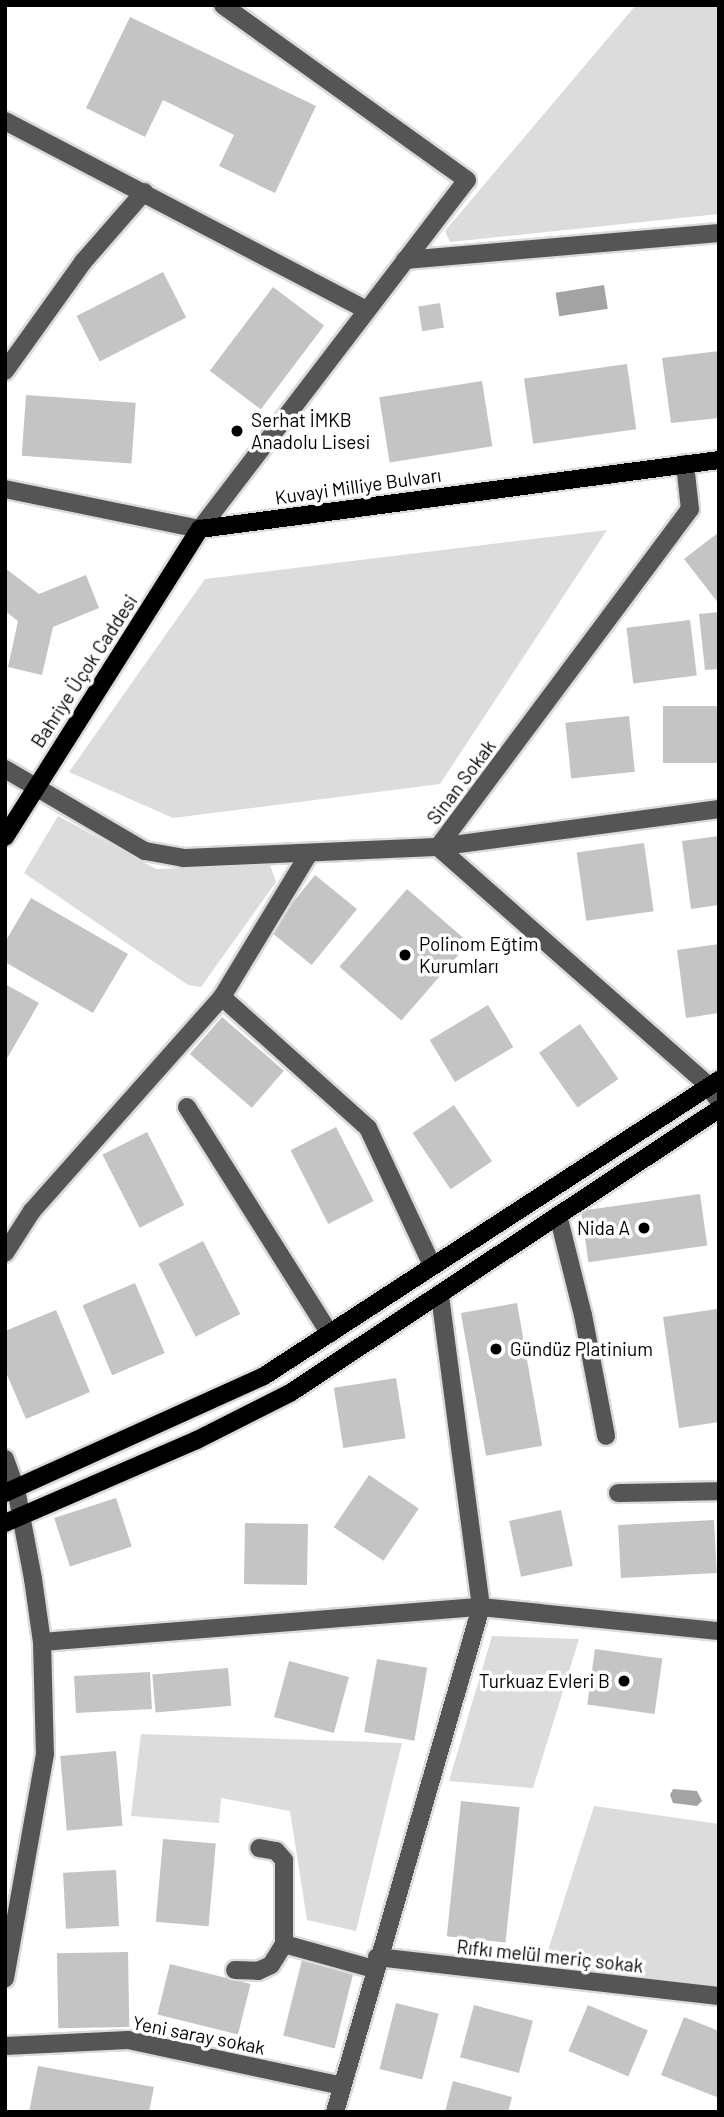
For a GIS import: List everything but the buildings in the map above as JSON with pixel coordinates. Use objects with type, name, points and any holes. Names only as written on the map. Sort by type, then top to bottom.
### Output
[{"type":"main road","name":"Kuvayi Milliye Bulvarı","points":[[200,529],[719,460]]},
{"type":"main road","name":"Bahriye Üçok Caddesi","points":[[5,837],[200,529]]},
{"type":"main road","points":[[11,1491],[204,1406],[330,1334],[713,1082]]},
{"type":"main road","points":[[14,1520],[197,1440],[290,1393],[719,1109]]},
{"type":"street","points":[[200,529],[467,180],[223,5]]},
{"type":"street","points":[[5,121],[366,310]]},
{"type":"street","points":[[5,371],[83,262],[144,192]]},
{"type":"street","points":[[405,260],[719,233]]},
{"type":"street","name":"Sinan Sokak","points":[[685,464],[690,509],[438,847],[713,1082],[719,1101]]},
{"type":"street","name":"Kuvayi Milliye Bulvarı","points":[[5,489],[200,529]]},
{"type":"street","points":[[5,769],[145,851],[183,858],[309,855],[438,847],[719,809]]},
{"type":"street","points":[[5,1253],[32,1211],[222,997],[309,855]]},
{"type":"street","points":[[222,997],[368,1128],[432,1265]]},
{"type":"street","points":[[187,1107],[330,1334]]},
{"type":"street","points":[[558,1215],[583,1315],[606,1436]]},
{"type":"street","points":[[335,2112],[375,1963],[481,1607],[440,1294]]},
{"type":"street","points":[[5,1459],[14,1520],[42,1642],[45,1754],[5,1979]]},
{"type":"street","points":[[618,1493],[719,1491]]},
{"type":"street","points":[[42,1642],[481,1607],[719,1631]]},
{"type":"street","points":[[235,1970],[258,1971],[271,1965],[284,1944],[284,1860],[276,1851],[259,1848]]},
{"type":"street","name":"Rıfkı melül meriç sokak","points":[[284,1944],[375,1963],[719,1996]]},
{"type":"street","name":"Yeni saray sokak","points":[[5,2046],[128,2040],[342,2086]]},
{"type":"shaded area","points":[[636,5],[719,5],[719,214],[450,242],[445,231]]},
{"type":"shaded area","points":[[604,285],[608,309],[559,316],[556,293]]},
{"type":"shaded area","points":[[607,530],[440,784],[173,818],[69,772],[205,579]]},
{"type":"shaded area","points":[[58,816],[156,869],[270,865],[276,882],[201,987],[188,985],[24,873]]},
{"type":"shaded area","points":[[492,1636],[579,1639],[533,1788],[449,1781]]},
{"type":"shaded area","points":[[141,1734],[402,1743],[356,1931],[307,1920],[290,1811],[221,1798],[219,1823],[131,1816]]},
{"type":"shaded area","points":[[673,1789],[697,1791],[702,1801],[697,1806],[673,1803],[670,1795]]},
{"type":"shaded area","points":[[594,1806],[719,1824],[719,1986],[543,1966]]},
{"type":"place","name":"Serhat İMKB Anadolu Lisesi","points":[[237,431]]},
{"type":"place","name":"Polinom Eğtim Kurumları","points":[[405,955]]},
{"type":"place","name":"Nida A","points":[[644,1228]]},
{"type":"place","name":"Gündüz Platinium","points":[[496,1349]]},
{"type":"place","name":"Turkuaz Evleri B","points":[[624,1681]]}]
